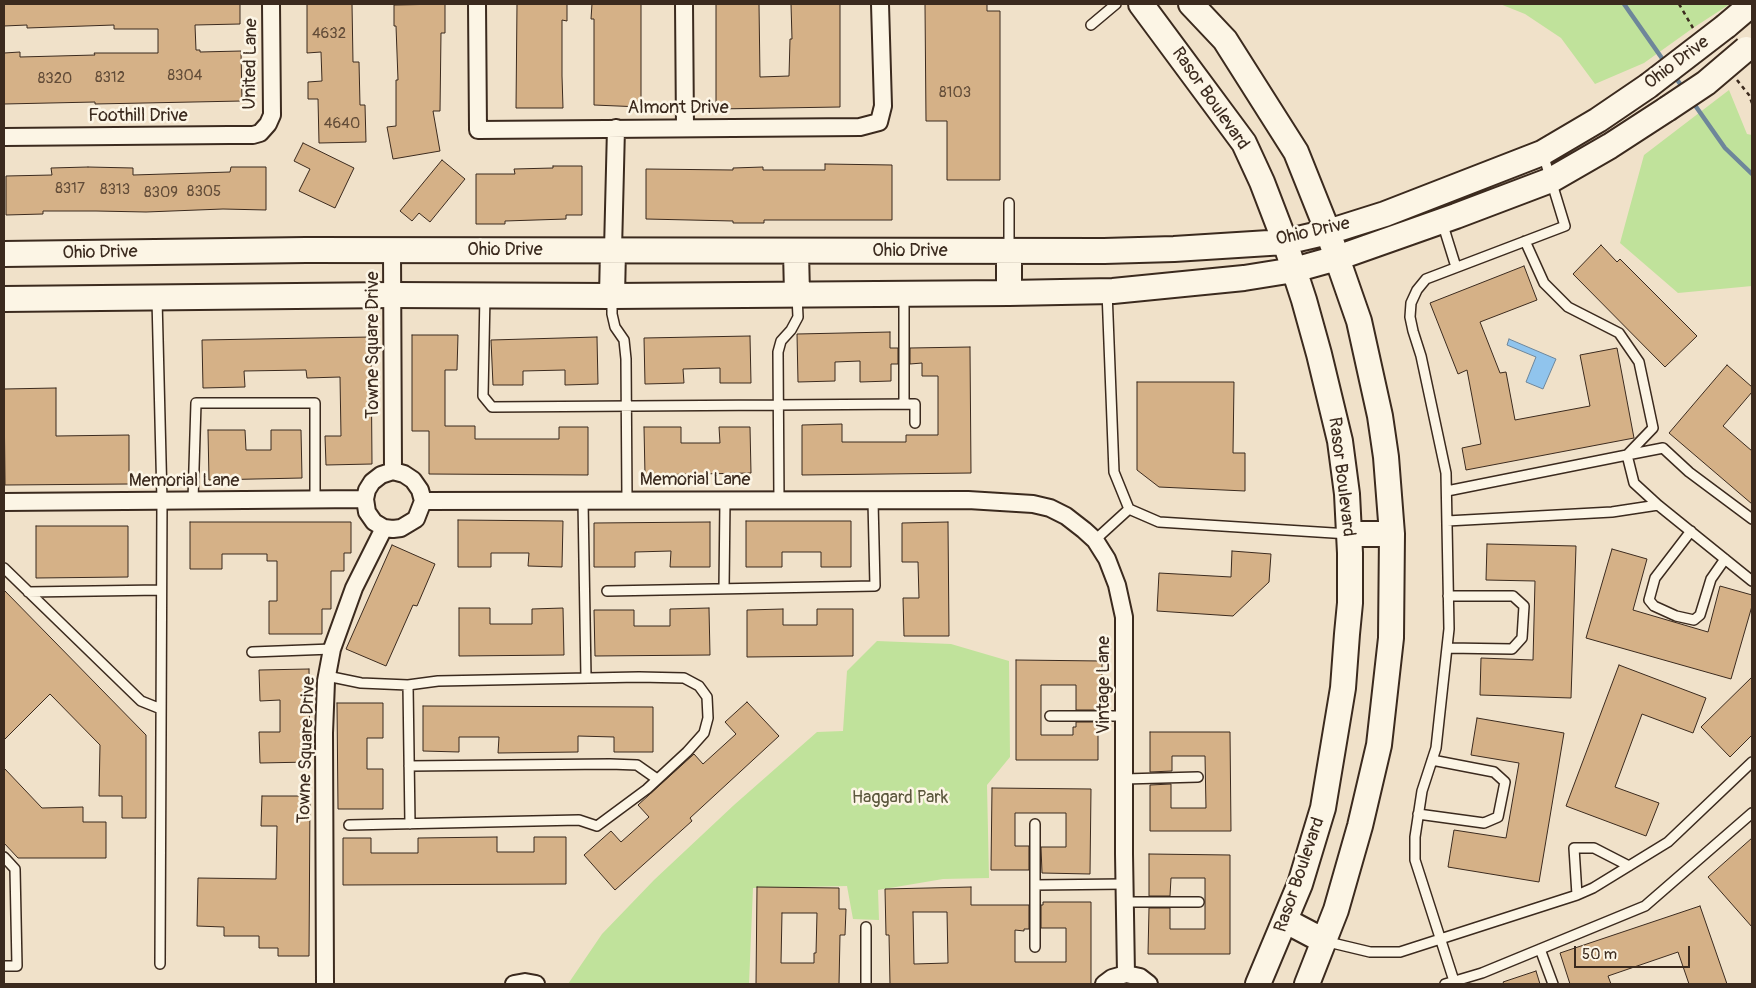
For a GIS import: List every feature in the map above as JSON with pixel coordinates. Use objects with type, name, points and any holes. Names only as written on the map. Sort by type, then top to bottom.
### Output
[{"type":"main road","name":"Rasor Boulevard","points":[[1141,4],[1244,144],[1262,182],[1285,242],[1319,354],[1340,441],[1347,494],[1349,611],[1343,688],[1324,808],[1310,856],[1286,920],[1258,984]]},
{"type":"main road","points":[[1191,4],[1225,40],[1296,152],[1328,232],[1359,321],[1380,416],[1386,457],[1392,534],[1391,638],[1379,745],[1360,826],[1336,910],[1307,984]]},
{"type":"main road","name":"Ohio Drive","points":[[4,254],[392,250],[1008,251],[1174,249],[1285,242],[1328,232],[1385,214],[1542,153],[1598,120],[1648,86],[1752,4]]},
{"type":"main road","name":"Ohio Drive","points":[[4,299],[393,295],[612,296],[1009,293],[1107,291],[1244,278],[1294,270],[1337,258],[1441,222],[1551,180],[1610,146],[1706,83],[1749,46]]},
{"type":"main road","points":[[612,296],[613,250]]},
{"type":"main road","points":[[796,251],[798,294]]},
{"type":"main road","points":[[1008,251],[1009,293]]},
{"type":"main road","points":[[1349,534],[1392,534]]},
{"type":"main road","points":[[1286,920],[1324,941]]},
{"type":"street","name":"United Lane","points":[[268,124],[272,115],[273,99],[271,4]]},
{"type":"street","name":"Almont Drive","points":[[477,4],[478,130],[860,127],[879,122],[883,106],[880,4]]},
{"type":"street","points":[[684,4],[685,128]]},
{"type":"street","name":"Foothill Drive","points":[[4,137],[253,135],[260,133],[268,124]]},
{"type":"street","points":[[613,250],[616,128]]},
{"type":"street","name":"Towne Square Drive","points":[[392,250],[393,471]]},
{"type":"street","points":[[393,471],[404,474],[413,480],[420,490],[423,501],[416,519],[409,525],[393,530],[384,528],[374,522],[367,512],[365,499],[367,490],[372,482],[381,475],[393,471]]},
{"type":"street","name":"Memorial Lane","points":[[4,502],[315,501],[365,499]]},
{"type":"street","name":"Memorial Lane","points":[[423,501],[968,500]]},
{"type":"street","name":"Vintage Lane","points":[[968,500],[1033,504],[1050,508],[1066,516],[1095,540],[1107,559],[1114,577],[1124,617],[1126,974]]},
{"type":"street","name":"Towne Square Drive","points":[[325,984],[324,733],[328,676],[332,649],[354,588],[384,528]]},
{"type":"street","points":[[1104,984],[1112,978],[1126,974],[1140,977],[1149,984]]},
{"type":"street","points":[[514,984],[525,982],[536,984]]},
{"type":"lane","points":[[1091,26],[1116,4]]},
{"type":"lane","points":[[1454,981],[1415,860],[1415,838],[1422,791],[1436,748],[1449,629],[1446,472],[1435,414],[1410,317],[1414,296],[1426,279],[1565,226],[1542,153]]},
{"type":"lane","points":[[1008,251],[1009,203]]},
{"type":"lane","points":[[1441,222],[1456,267]]},
{"type":"lane","points":[[1525,241],[1548,288],[1568,308],[1619,333],[1639,362],[1653,428],[1628,455]]},
{"type":"lane","points":[[1107,291],[1114,472],[1129,509],[1159,522],[1349,534]]},
{"type":"lane","points":[[779,500],[778,352],[780,341],[791,330],[798,317],[798,294]]},
{"type":"lane","points":[[904,294],[904,404]]},
{"type":"lane","points":[[485,295],[483,396],[492,407],[915,404],[915,423]]},
{"type":"lane","points":[[612,296],[612,314],[615,327],[624,340],[627,405],[627,500]]},
{"type":"lane","points":[[157,298],[162,500],[160,964]]},
{"type":"lane","points":[[193,500],[196,403],[315,403],[315,501]]},
{"type":"lane","points":[[1447,491],[1663,448],[1689,472],[1752,519]]},
{"type":"lane","points":[[1628,455],[1634,483],[1658,505],[1752,581]]},
{"type":"lane","points":[[724,589],[725,500]]},
{"type":"lane","points":[[583,501],[586,678]]},
{"type":"lane","points":[[606,591],[875,586],[873,501]]},
{"type":"lane","points":[[1447,521],[1612,512],[1658,505]]},
{"type":"lane","points":[[1095,540],[1129,509]]},
{"type":"lane","points":[[1690,531],[1655,578],[1649,600],[1654,606],[1676,616],[1694,620],[1700,615],[1711,580],[1725,559]]},
{"type":"lane","points":[[4,568],[141,701],[161,709]]},
{"type":"lane","points":[[28,592],[161,590]]},
{"type":"lane","points":[[1447,648],[1512,649],[1522,638],[1524,606],[1513,596],[1448,596]]},
{"type":"lane","points":[[252,652],[332,649]]},
{"type":"lane","points":[[328,676],[361,683],[408,685],[438,681],[639,677],[684,678],[698,686],[707,697],[708,718],[704,733],[657,780],[597,826],[579,820],[349,825]]},
{"type":"lane","points":[[408,685],[410,824]]},
{"type":"lane","points":[[1050,716],[1124,716]]},
{"type":"lane","points":[[1418,814],[1484,823],[1498,816],[1505,782],[1494,772],[1432,760]]},
{"type":"lane","points":[[1324,941],[1370,952],[1400,952],[1441,937],[1578,895],[1668,842],[1752,762]]},
{"type":"lane","points":[[409,766],[637,765],[657,780]]},
{"type":"lane","points":[[1124,779],[1198,777]]},
{"type":"lane","points":[[1445,984],[1482,973],[1645,906],[1752,812]]},
{"type":"lane","points":[[1035,824],[1035,948]]},
{"type":"lane","points":[[1578,895],[1574,848],[1594,848],[1629,866]]},
{"type":"lane","points":[[4,857],[15,869],[17,966],[4,966]]},
{"type":"lane","points":[[1035,885],[1125,884]]},
{"type":"lane","points":[[1125,902],[1199,902]]},
{"type":"lane","points":[[866,927],[866,984]]},
{"type":"lane","points":[[1540,950],[1553,984]]},
{"type":"green space","points":[[1500,4],[1730,4],[1644,63],[1595,84],[1561,38],[1525,14]]},
{"type":"green space","points":[[1729,90],[1747,134],[1752,135],[1752,286],[1678,293],[1620,243],[1644,155]]},
{"type":"green space","name":"Haggard Park","points":[[877,641],[951,644],[1009,661],[1010,757],[987,785],[989,878],[943,879],[878,890],[879,920],[853,919],[847,886],[753,888],[749,984],[568,984],[602,934],[654,880],[734,805],[817,732],[843,731],[847,671]]},
{"type":"water","points":[[1509,339],[1556,359],[1543,389],[1526,382],[1536,357],[1507,345]]},
{"type":"building","points":[[4,4],[240,4],[240,24],[195,25],[196,50],[200,50],[200,52],[241,51],[242,101],[4,104],[4,53],[20,52],[20,57],[95,55],[94,53],[158,53],[158,29],[114,29],[114,25],[27,28],[27,25],[4,26]]},
{"type":"building","points":[[307,4],[352,4],[353,62],[359,62],[360,105],[365,105],[366,142],[319,143],[318,99],[308,99],[308,82],[322,81],[321,52],[307,53]]},
{"type":"building","points":[[445,4],[445,33],[441,33],[440,111],[433,111],[440,151],[393,159],[387,127],[396,126],[396,80],[398,80],[394,5]]},
{"type":"building","points":[[517,4],[567,4],[567,21],[562,20],[563,108],[516,108]]},
{"type":"building","points":[[592,4],[641,4],[641,107],[594,105],[594,19],[591,19]]},
{"type":"building","points":[[716,4],[759,4],[760,77],[789,76],[790,39],[792,39],[791,4],[840,4],[840,107],[716,109]]},
{"type":"building","points":[[925,4],[987,4],[987,11],[1000,11],[1000,180],[947,180],[947,121],[926,121]]},
{"type":"building","points":[[303,143],[354,168],[335,208],[299,191],[310,169],[294,161]]},
{"type":"building","points":[[442,160],[465,179],[430,222],[419,213],[412,221],[400,211]]},
{"type":"building","points":[[825,164],[892,165],[892,220],[764,220],[764,223],[733,223],[733,221],[646,219],[646,169],[733,170],[733,168],[763,167],[763,170],[825,170]]},
{"type":"building","points":[[553,166],[582,166],[582,215],[566,215],[566,219],[505,221],[505,224],[476,224],[476,174],[515,174],[514,169],[553,168]]},
{"type":"building","points":[[231,167],[266,167],[266,210],[43,211],[43,214],[6,215],[6,176],[52,175],[51,168],[133,168],[133,175],[230,172]]},
{"type":"building","points":[[1601,245],[1617,262],[1620,259],[1697,336],[1665,367],[1573,274]]},
{"type":"building","points":[[1524,266],[1537,300],[1480,322],[1500,373],[1506,372],[1515,420],[1590,406],[1580,355],[1617,348],[1634,438],[1466,470],[1462,448],[1481,444],[1467,370],[1458,374],[1430,303]]},
{"type":"building","points":[[890,332],[890,348],[898,348],[898,364],[891,364],[891,381],[860,382],[860,361],[835,362],[835,381],[798,382],[797,334]]},
{"type":"building","points":[[412,335],[458,335],[457,370],[445,370],[445,426],[475,426],[475,439],[559,439],[559,427],[588,427],[588,475],[429,474],[429,431],[412,431]]},
{"type":"building","points":[[750,336],[751,383],[720,383],[720,368],[683,369],[684,383],[645,384],[644,338]]},
{"type":"building","points":[[371,337],[372,464],[326,465],[325,436],[341,436],[340,377],[307,378],[306,370],[244,371],[245,387],[203,388],[202,340]]},
{"type":"building","points":[[597,337],[598,384],[565,385],[565,370],[523,371],[523,385],[493,385],[491,340]]},
{"type":"building","points":[[970,347],[971,473],[802,475],[802,425],[842,424],[842,442],[906,442],[906,435],[938,435],[938,376],[922,376],[922,363],[910,364],[910,348]]},
{"type":"building","points":[[1727,365],[1752,387],[1752,392],[1723,426],[1752,451],[1752,504],[1669,433]]},
{"type":"building","points":[[1137,382],[1234,382],[1233,453],[1245,453],[1245,491],[1159,487],[1137,470]]},
{"type":"building","points":[[56,388],[56,436],[129,435],[129,484],[5,485],[4,389]]},
{"type":"building","points":[[644,427],[681,427],[681,443],[720,443],[719,427],[750,427],[751,473],[645,475]]},
{"type":"building","points":[[208,430],[245,430],[246,450],[271,450],[271,430],[301,430],[302,478],[209,480]]},
{"type":"building","points":[[458,520],[563,521],[562,567],[528,566],[529,553],[491,553],[491,567],[458,567]]},
{"type":"building","points":[[746,521],[851,521],[851,567],[821,567],[821,552],[782,552],[782,567],[746,567]]},
{"type":"building","points":[[190,522],[351,522],[351,553],[344,553],[344,571],[331,571],[331,609],[322,609],[322,634],[269,634],[269,601],[277,601],[277,561],[267,561],[267,554],[222,554],[222,569],[190,569]]},
{"type":"building","points":[[710,522],[710,567],[670,567],[671,551],[635,552],[635,567],[594,567],[594,523]]},
{"type":"building","points":[[948,522],[949,636],[904,636],[903,598],[919,598],[918,562],[902,562],[902,523]]},
{"type":"building","points":[[36,526],[128,526],[128,577],[36,578]]},
{"type":"building","points":[[1487,544],[1576,546],[1571,698],[1480,695],[1481,658],[1533,660],[1535,581],[1486,580]]},
{"type":"building","points":[[392,545],[435,564],[417,606],[413,605],[386,666],[346,649]]},
{"type":"building","points":[[1612,549],[1647,559],[1633,610],[1708,632],[1720,586],[1752,595],[1752,606],[1731,679],[1586,638]]},
{"type":"building","points":[[1232,551],[1271,554],[1269,582],[1233,616],[1157,611],[1159,573],[1231,577]]},
{"type":"building","points":[[4,590],[146,735],[146,818],[122,818],[122,796],[99,796],[100,745],[50,694],[4,740]]},
{"type":"building","points":[[459,608],[490,608],[490,624],[532,624],[532,609],[563,608],[564,655],[459,656]]},
{"type":"building","points":[[709,608],[710,655],[595,656],[594,610],[634,610],[634,626],[670,626],[670,609]]},
{"type":"building","points":[[783,609],[783,625],[817,625],[817,609],[853,609],[853,656],[747,657],[747,610]]},
{"type":"building","points":[[1016,660],[1102,661],[1102,708],[1098,708],[1098,710],[1076,710],[1076,685],[1041,685],[1041,735],[1073,735],[1073,727],[1076,727],[1076,722],[1098,722],[1098,760],[1016,760]]},
{"type":"building","points":[[1619,665],[1706,698],[1693,733],[1642,714],[1615,787],[1659,803],[1646,836],[1566,806]]},
{"type":"building","points":[[309,669],[310,762],[260,763],[259,732],[280,732],[280,700],[260,701],[259,670]]},
{"type":"building","points":[[1752,677],[1752,735],[1730,757],[1701,727]]},
{"type":"building","points":[[747,702],[779,736],[690,818],[692,821],[615,890],[584,855],[611,831],[621,842],[649,817],[638,805],[694,754],[703,764],[736,734],[725,722]]},
{"type":"building","points":[[337,703],[383,703],[383,738],[367,738],[367,769],[383,769],[383,809],[338,809]]},
{"type":"building","points":[[423,706],[653,707],[653,752],[614,752],[614,737],[578,736],[578,752],[498,753],[499,737],[459,737],[459,752],[423,751]]},
{"type":"building","points":[[1477,718],[1564,733],[1539,882],[1448,867],[1454,830],[1506,838],[1519,763],[1471,755]]},
{"type":"building","points":[[1150,732],[1230,732],[1231,831],[1150,831],[1150,785],[1171,784],[1171,808],[1206,808],[1205,756],[1172,756],[1172,771],[1150,772]]},
{"type":"building","points":[[4,768],[42,808],[83,807],[83,822],[106,822],[106,858],[18,858],[4,843]]},
{"type":"building","points":[[992,788],[1091,789],[1090,874],[1042,873],[1041,847],[1066,847],[1066,813],[1015,813],[1015,846],[1029,846],[1029,870],[991,870]]},
{"type":"building","points":[[262,796],[310,796],[309,956],[278,956],[278,948],[259,948],[259,936],[224,936],[224,927],[197,926],[198,878],[276,879],[277,826],[261,826]]},
{"type":"building","points":[[497,837],[497,852],[534,852],[534,837],[566,837],[566,884],[343,885],[343,838],[371,838],[371,853],[418,853],[418,838]]},
{"type":"building","points":[[1752,838],[1752,927],[1708,877]]},
{"type":"building","points":[[1149,854],[1230,855],[1230,954],[1148,954],[1149,908],[1170,908],[1170,929],[1205,929],[1205,878],[1171,878],[1170,896],[1149,896]]},
{"type":"building","points":[[757,887],[839,888],[839,909],[846,909],[845,935],[840,935],[839,984],[756,984]],"holes":[[[782,913],[817,913],[814,963],[781,963]]]},
{"type":"building","points":[[971,887],[971,905],[1029,905],[1029,929],[1024,929],[1024,931],[1015,930],[1015,962],[1066,962],[1066,928],[1041,928],[1041,905],[1043,905],[1043,902],[1091,902],[1091,984],[890,984],[889,935],[886,935],[885,889]],"holes":[[[913,912],[947,912],[948,963],[914,964]]]},
{"type":"building","points":[[1700,906],[1727,984],[1689,984],[1678,952],[1608,976],[1611,984],[1570,984],[1560,953]]},
{"type":"building","points":[[1536,971],[1540,984],[1504,984],[1503,982]]},
{"type":"waterway","points":[[1624,4],[1666,64]]},
{"type":"waterway","points":[[1673,74],[1683,88]]},
{"type":"waterway","points":[[1692,101],[1725,148],[1752,174]]}]
